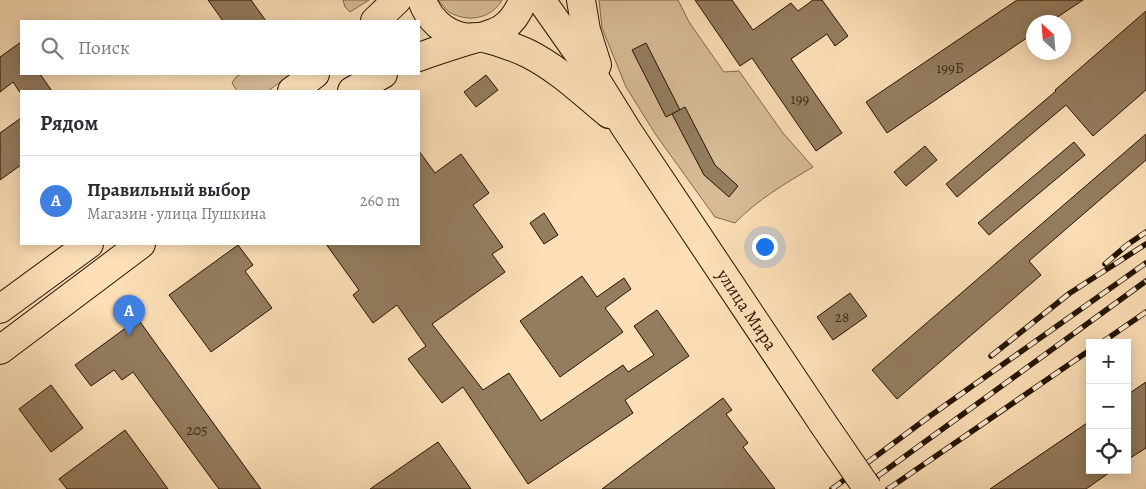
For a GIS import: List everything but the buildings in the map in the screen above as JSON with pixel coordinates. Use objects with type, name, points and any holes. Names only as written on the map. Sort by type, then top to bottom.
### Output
[{"type":"main road","points":[[376,20],[397,0]]},
{"type":"main road","points":[[422,0],[425,9],[434,22],[447,32],[462,37],[479,37],[528,54],[558,72],[627,130]]},
{"type":"main road","points":[[420,57],[491,34],[503,28],[520,9],[523,0]]},
{"type":"main road","points":[[542,0],[586,64],[627,130]]},
{"type":"main road","points":[[581,0],[591,49],[627,130]]},
{"type":"main road","points":[[293,90],[314,75]]},
{"type":"main road","points":[[354,90],[380,75]]},
{"type":"main road","name":"улица Мира","points":[[627,130],[868,489]]},
{"type":"main road","points":[[0,309],[88,245]]},
{"type":"main road","points":[[0,350],[140,245]]},
{"type":"shaded area","points":[[343,0],[369,0],[350,12],[345,7]]},
{"type":"shaded area","points":[[438,0],[502,0],[492,11],[485,15],[471,18],[449,12]]},
{"type":"shaded area","points":[[599,0],[678,0],[689,22],[724,72],[739,71],[783,133],[813,167],[762,199],[735,223],[715,217],[656,135],[626,87],[602,28]]},
{"type":"shaded area","points":[[239,75],[290,75],[269,90],[236,90],[232,83]]},
{"type":"railway","points":[[1105,264],[1146,232]]},
{"type":"railway","points":[[991,356],[1070,293],[1146,244]]},
{"type":"railway","points":[[832,489],[930,416],[1146,263]]},
{"type":"railway","points":[[860,489],[1146,281]]},
{"type":"railway","points":[[1107,339],[1146,312]]},
{"type":"railway","points":[[888,489],[1086,353]]},
{"type":"place","name":"Правильный выбор","points":[[129,336]]}]
